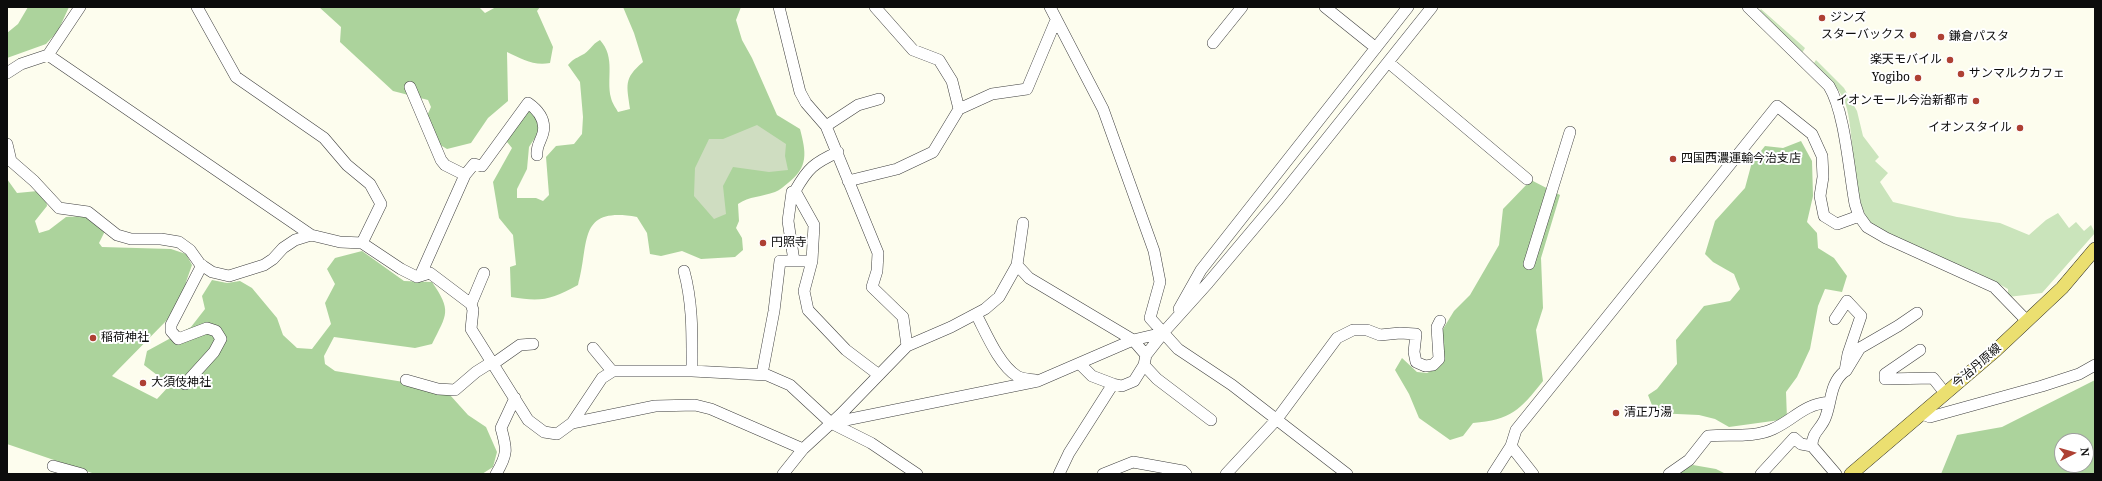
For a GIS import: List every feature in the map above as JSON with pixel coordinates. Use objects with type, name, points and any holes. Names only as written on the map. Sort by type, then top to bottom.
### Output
[{"type":"main road","name":"今治丹原線","points":[[1851,474],[1995,351],[2062,288],[2095,249]]},
{"type":"street","points":[[7,73],[21,64],[48,55],[80,7]]},
{"type":"street","points":[[197,7],[236,77],[324,138],[347,165],[370,184],[381,204],[362,243]]},
{"type":"street","points":[[779,7],[800,92],[806,103],[826,126],[838,152],[848,181],[878,253],[877,271],[872,287],[903,317],[907,346]]},
{"type":"street","points":[[875,7],[913,50],[939,60],[952,81],[959,109]]},
{"type":"street","points":[[1050,7],[1103,109],[1154,251],[1160,282],[1150,318],[1178,349],[1232,385],[1347,474]]},
{"type":"street","points":[[1213,43],[1242,7]]},
{"type":"street","points":[[1325,7],[1376,48]]},
{"type":"street","points":[[1080,364],[1092,376],[1113,384],[1122,386],[1134,381],[1145,360],[1201,270],[1408,7]]},
{"type":"street","points":[[831,423],[1040,381],[1133,340],[1163,333],[1208,283],[1267,213],[1432,7]]},
{"type":"street","points":[[1748,7],[1829,86],[1834,94],[1839,110],[1855,204],[1859,216],[1867,228],[1994,287],[2027,321]]},
{"type":"street","points":[[848,181],[897,169],[933,152],[959,109],[992,94],[1027,89],[1056,20]]},
{"type":"street","points":[[48,55],[310,235],[340,242],[362,243],[400,269],[417,277],[430,273],[471,304],[474,310],[471,329],[528,420],[544,432],[557,434],[572,423],[602,378],[612,371],[692,371],[762,374],[790,385],[831,423],[871,443],[917,474]]},
{"type":"street","points":[[1388,62],[1527,178]]},
{"type":"street","points":[[410,87],[441,160],[445,165],[465,175]]},
{"type":"street","points":[[826,126],[858,105],[879,99]]},
{"type":"street","points":[[420,276],[465,175],[474,164],[482,166],[528,103],[538,110],[542,120],[543,132],[536,149],[537,155]]},
{"type":"street","points":[[1493,474],[1511,446],[1516,430],[1777,106],[1812,134],[1822,156],[1823,176],[1820,196],[1824,216],[1837,224],[1859,216]]},
{"type":"street","points":[[1530,264],[1570,132]]},
{"type":"street","points":[[7,144],[11,161],[34,181],[59,208],[88,212],[117,235],[131,239],[161,239],[179,242],[190,250],[202,265],[212,272],[229,276],[264,265],[295,240],[310,235]]},
{"type":"street","points":[[794,261],[788,221],[792,192],[795,192],[802,178],[815,163],[838,152]]},
{"type":"street","points":[[795,192],[814,226],[812,261],[804,291],[808,310],[846,350],[879,375]]},
{"type":"street","points":[[783,474],[804,449],[907,346],[976,314],[999,297],[1017,265],[1023,223]]},
{"type":"street","points":[[762,374],[774,311],[778,266],[780,261],[812,261]]},
{"type":"street","points":[[185,384],[214,352],[221,339],[216,331],[207,328],[178,339],[171,331],[171,325],[202,265]]},
{"type":"street","points":[[1017,265],[1028,278],[1133,340],[1157,379],[1211,420]]},
{"type":"street","points":[[684,271],[690,293],[692,310],[692,371]]},
{"type":"street","points":[[471,304],[484,273]]},
{"type":"street","points":[[1835,319],[1847,301],[1861,316],[1848,354],[1845,371]]},
{"type":"street","points":[[1812,446],[1812,438],[1826,416],[1837,378],[1845,371],[1860,348],[1917,313]]},
{"type":"street","points":[[976,314],[1000,359],[1008,369],[1018,377],[1040,381]]},
{"type":"street","points":[[1226,474],[1277,419],[1337,338],[1353,330],[1367,330],[1380,335],[1400,333],[1416,334],[1414,352],[1416,362],[1425,366],[1433,365],[1439,358],[1437,326],[1440,321]]},
{"type":"street","points":[[406,380],[438,389],[455,390],[476,372],[493,363],[520,345],[533,344]]},
{"type":"street","points":[[593,348],[612,371]]},
{"type":"street","points":[[1920,350],[1885,374],[1885,379],[1933,378],[1945,393]]},
{"type":"street","points":[[1922,414],[1930,417],[1972,406],[2079,374],[2095,365]]},
{"type":"street","points":[[1062,473],[1068,453],[1113,384]]},
{"type":"street","points":[[496,474],[504,461],[507,449],[501,428],[515,398]]},
{"type":"street","points":[[1669,474],[1689,460],[1708,436],[1748,435],[1772,430],[1804,408],[1829,402]]},
{"type":"street","points":[[572,423],[655,406],[695,405],[711,409],[804,449]]},
{"type":"street","points":[[1761,474],[1794,438],[1801,444],[1812,446],[1836,474]]},
{"type":"street","points":[[1511,446],[1533,474]]},
{"type":"street","points":[[1103,474],[1133,462],[1183,470],[1186,474]]},
{"type":"street","points":[[53,466],[82,474]]},
{"type":"green space","points":[[28,7],[69,7],[58,31],[46,44],[7,58],[7,33],[18,24]]},
{"type":"green space","points":[[319,7],[479,7],[485,13],[496,7],[540,7],[537,11],[553,47],[550,63],[533,63],[507,52],[508,101],[488,118],[471,143],[447,149],[437,143],[426,118],[431,107],[428,100],[393,91],[340,42],[341,27]]},
{"type":"green space","points":[[623,7],[741,7],[736,20],[742,40],[752,58],[777,115],[800,129],[804,145],[803,165],[795,177],[779,190],[770,194],[747,199],[738,204],[739,221],[736,228],[742,238],[743,250],[735,257],[701,259],[682,251],[661,256],[650,254],[647,233],[637,217],[617,215],[604,217],[595,223],[589,232],[578,285],[553,297],[530,299],[511,297],[510,267],[516,265],[513,235],[499,218],[493,182],[512,148],[503,137],[527,105],[540,121],[538,133],[529,147],[527,169],[517,189],[517,198],[536,198],[543,201],[549,195],[546,157],[556,146],[574,144],[582,134],[583,117],[580,82],[568,65],[600,40],[608,54],[612,102],[618,112],[630,109],[628,94],[629,78],[643,62],[634,33]]},
{"type":"green space","points":[[1761,9],[1805,48],[1802,53],[1758,13]]},
{"type":"green space","points":[[1816,60],[1844,88],[1857,111],[1863,136],[1879,157],[1875,161],[1888,173],[1880,182],[1893,202],[1957,217],[2000,223],[2029,235],[2046,220],[2058,213],[2069,228],[2076,222],[2084,231],[2091,225],[2095,233],[2042,293],[2008,297],[2008,289],[1995,282],[1878,231],[1873,227],[1866,216],[1861,203],[1857,187],[1850,122],[1845,102],[1834,84],[1814,63]]},
{"type":"green space","points":[[757,125],[786,144],[785,156],[788,170],[769,172],[733,167],[723,186],[726,214],[714,219],[694,196],[695,168],[709,139],[723,139]]},
{"type":"green space","points":[[1801,141],[1812,161],[1813,196],[1807,222],[1817,233],[1818,248],[1834,258],[1847,276],[1842,292],[1825,289],[1818,306],[1810,349],[1797,377],[1786,392],[1787,419],[1729,427],[1715,419],[1699,415],[1655,413],[1648,395],[1657,389],[1677,364],[1676,340],[1704,306],[1730,301],[1740,289],[1734,274],[1713,262],[1705,254],[1715,221],[1745,188],[1752,162],[1765,146],[1783,148]]},
{"type":"green space","points":[[7,179],[17,193],[38,191],[46,199],[47,206],[35,221],[39,233],[49,230],[66,217],[87,216],[105,231],[99,243],[102,247],[171,249],[186,254],[192,265],[186,282],[184,300],[169,318],[112,376],[157,399],[170,385],[144,365],[147,351],[191,327],[205,309],[202,296],[212,280],[227,283],[240,281],[252,288],[277,318],[283,335],[297,348],[312,349],[331,324],[325,303],[335,284],[327,269],[335,258],[362,251],[404,281],[432,282],[443,300],[445,313],[444,319],[432,344],[415,348],[334,337],[324,356],[325,364],[335,371],[410,383],[450,395],[468,415],[486,427],[497,452],[493,467],[482,474],[95,474],[7,444]]},
{"type":"green space","points":[[1531,180],[1560,195],[1541,258],[1543,308],[1536,330],[1543,381],[1528,399],[1514,412],[1486,422],[1473,423],[1463,436],[1450,440],[1419,418],[1409,394],[1395,370],[1402,358],[1417,372],[1427,373],[1439,367],[1443,329],[1454,311],[1470,295],[1499,245],[1503,209]]},
{"type":"green space","points":[[2095,380],[2095,474],[1941,474],[1957,435],[2002,427]]},
{"type":"green space","points":[[1693,465],[1716,469],[1726,474],[1675,474]]},
{"type":"place","name":"ジンズ","points":[[1822,18]]},
{"type":"place","name":"スターバックス","points":[[1913,35]]},
{"type":"place","name":"鎌倉パスタ","points":[[1941,37]]},
{"type":"place","name":"楽天モバイル","points":[[1950,60]]},
{"type":"place","name":"サンマルクカフェ","points":[[1961,74]]},
{"type":"place","name":"Yogibo","points":[[1918,78]]},
{"type":"place","name":"イオンモール今治新都市","points":[[1976,101]]},
{"type":"place","name":"イオンスタイル","points":[[2020,128]]},
{"type":"place","name":"四国西濃運輸今治支店","points":[[1673,159]]},
{"type":"place","name":"円照寺","points":[[763,243]]},
{"type":"place","name":"稲荷神社","points":[[93,338]]},
{"type":"place","name":"大須伎神社","points":[[143,383]]},
{"type":"place","name":"清正乃湯","points":[[1616,413]]}]
